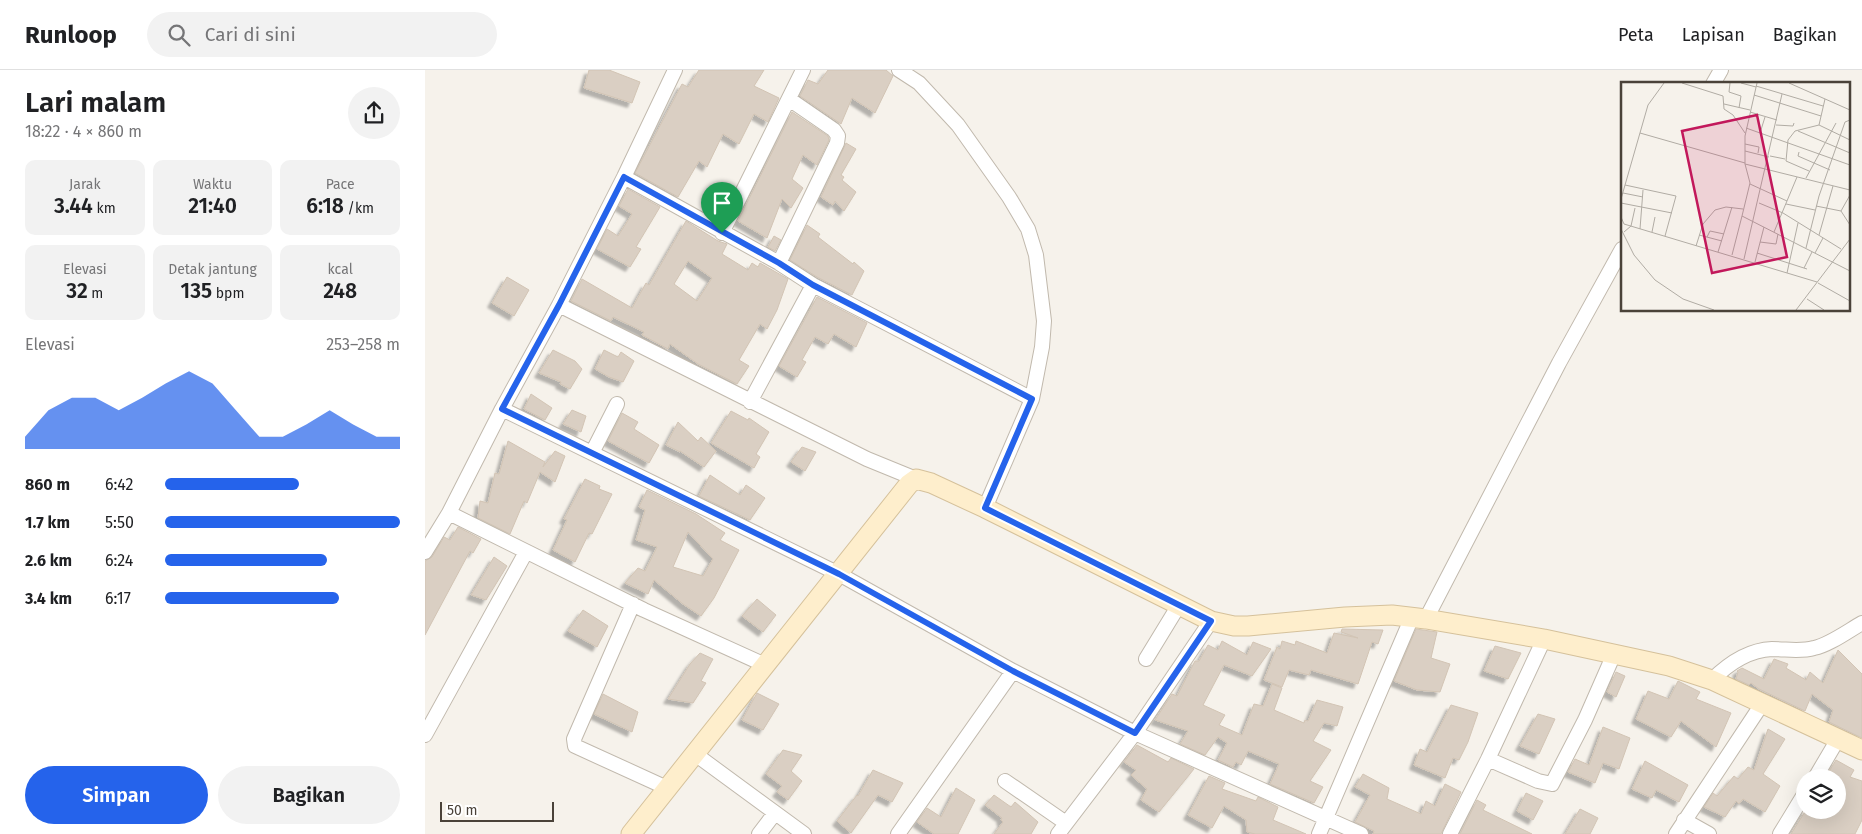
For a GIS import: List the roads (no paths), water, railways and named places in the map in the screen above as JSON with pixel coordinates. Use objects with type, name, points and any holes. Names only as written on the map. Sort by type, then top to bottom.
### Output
[{"type":"street","points":[[425,552],[449,513],[502,409],[559,305],[624,177],[675,70]]},
{"type":"street","points":[[722,233],[803,70]]},
{"type":"street","points":[[899,70],[919,82],[958,125],[1009,196],[1028,229],[1036,255],[1044,321],[1042,347],[1032,399],[985,508]]},
{"type":"street","points":[[1714,82],[1721,70]]},
{"type":"street","points":[[779,263],[837,142],[838,136],[834,130],[789,99]]},
{"type":"street","points":[[624,177],[779,263],[813,285],[1032,399]]},
{"type":"street","points":[[1319,834],[1419,618],[1621,251]]},
{"type":"street","points":[[750,402],[813,285]]},
{"type":"street","points":[[559,305],[867,459],[916,479],[931,483],[985,508],[1211,621],[1234,626],[1248,626],[1369,616],[1419,618],[1544,639],[1669,666],[1712,680],[1862,750]]},
{"type":"street","points":[[592,453],[617,404]]},
{"type":"street","points":[[502,409],[839,574],[1013,671],[1135,733],[1361,834]]},
{"type":"street","points":[[631,834],[909,484],[916,479]]},
{"type":"street","points":[[449,513],[633,604],[765,665]]},
{"type":"street","points":[[425,735],[526,552]]},
{"type":"street","points":[[633,604],[574,740],[575,746],[667,788]]},
{"type":"street","points":[[1146,660],[1179,605]]},
{"type":"street","points":[[1058,834],[1135,733],[1211,621]]},
{"type":"street","points":[[1712,680],[1733,662],[1759,651],[1817,648],[1862,623]]},
{"type":"street","points":[[1450,834],[1488,759],[1544,639]]},
{"type":"street","points":[[1488,759],[1538,781],[1552,784],[1585,720],[1614,654]]},
{"type":"street","points":[[898,834],[1013,671]]},
{"type":"street","points":[[1676,834],[1762,704]]},
{"type":"street","points":[[1820,769],[1838,739]]},
{"type":"street","points":[[695,754],[804,834]]},
{"type":"street","points":[[1005,781],[1067,823]]},
{"type":"street","points":[[1780,834],[1796,808]]},
{"type":"street","points":[[759,834],[775,813]]},
{"type":"street","points":[[1685,820],[1709,834]]}]
